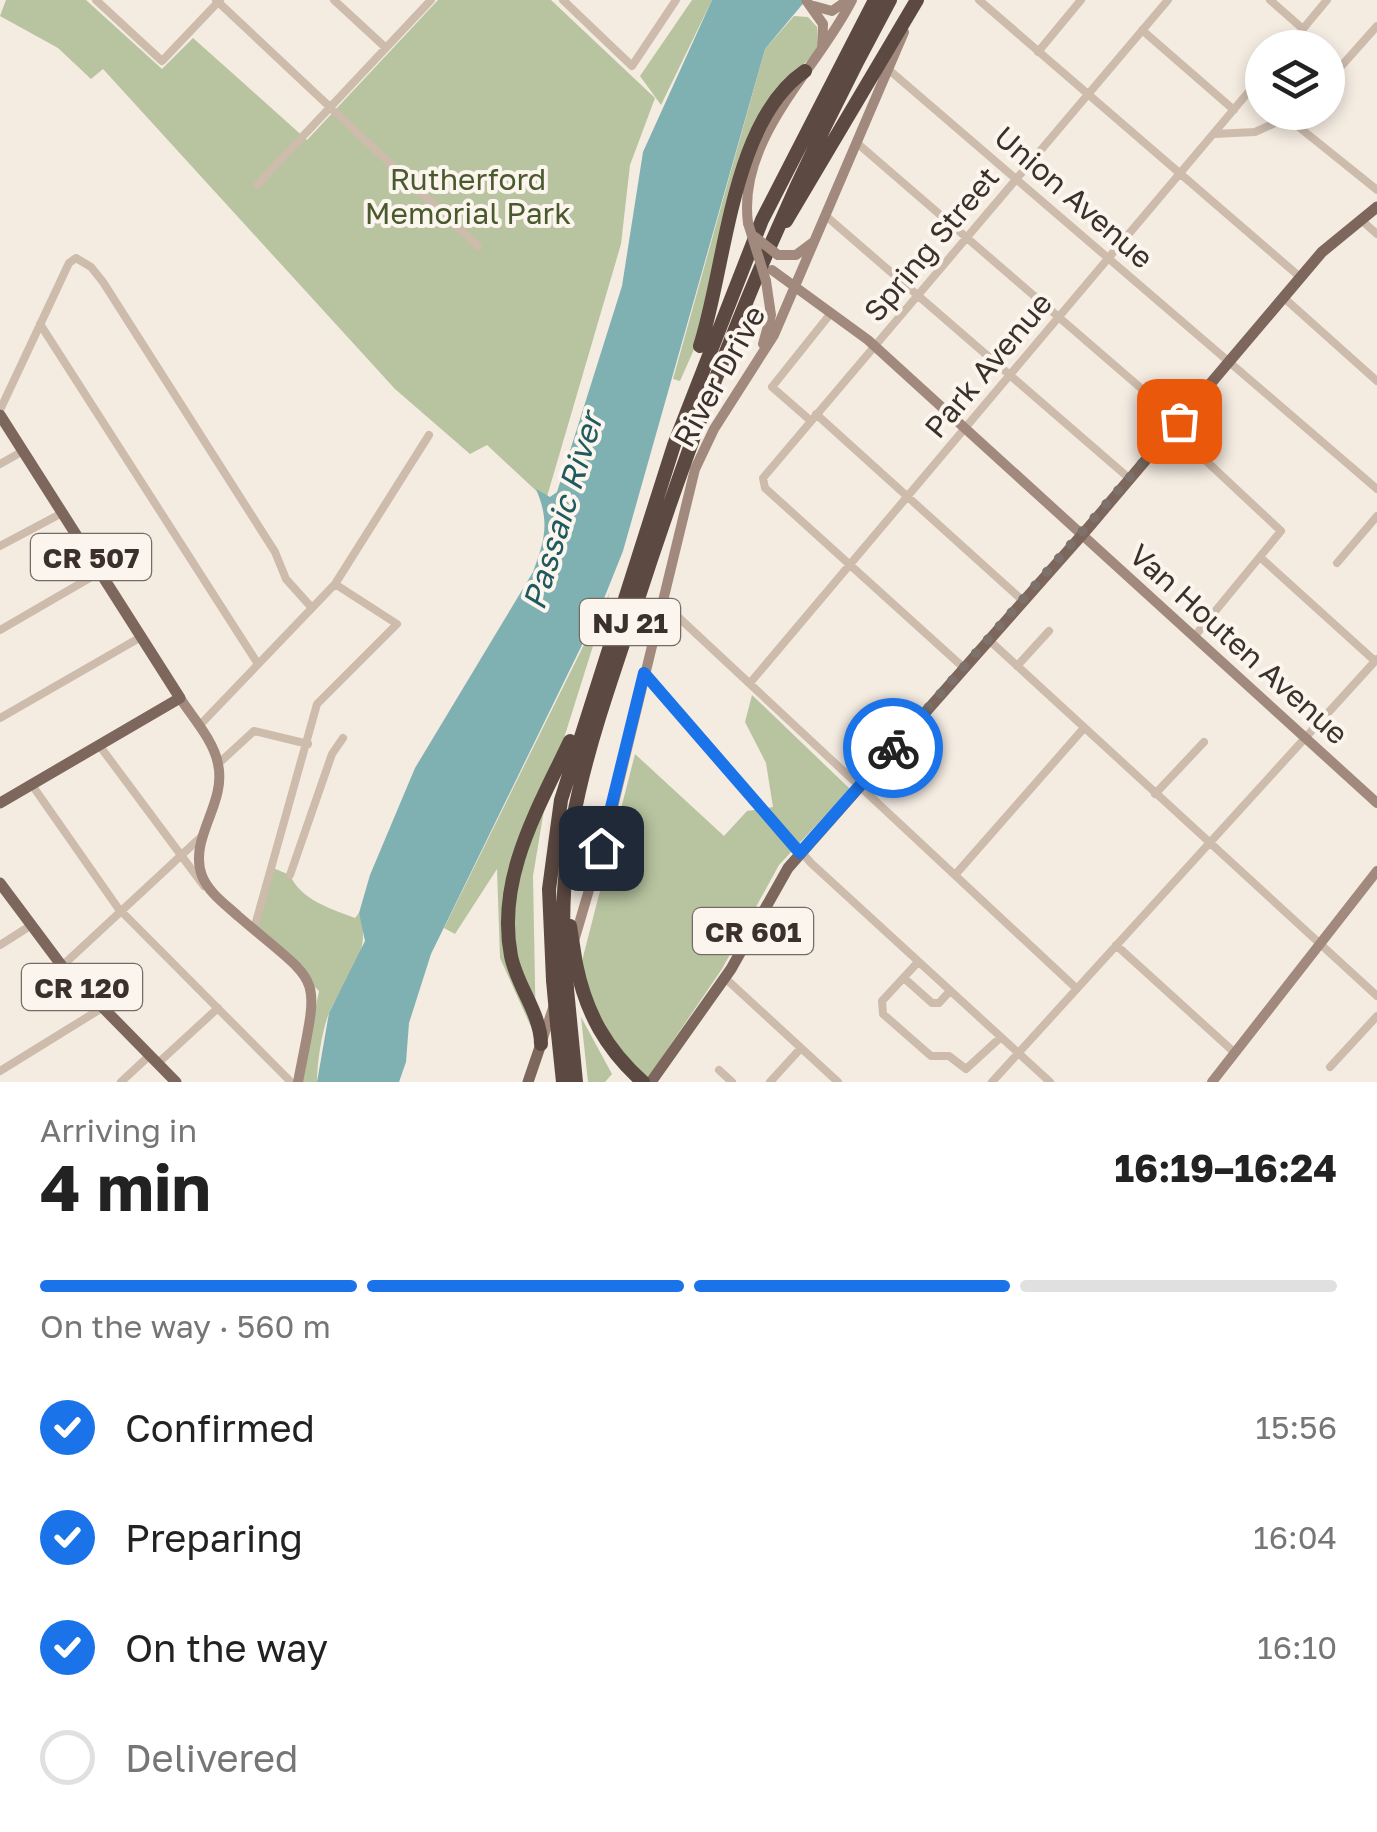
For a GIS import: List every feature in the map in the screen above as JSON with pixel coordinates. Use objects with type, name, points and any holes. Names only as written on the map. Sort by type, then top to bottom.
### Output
[{"type":"highway","points":[[837,70],[866,0]]},
{"type":"highway","name":"NJ 21","points":[[563,1082],[549,889],[554,835],[592,696],[724,308],[772,198],[875,0]]},
{"type":"highway","name":"NJ 21","points":[[576,1082],[564,946],[564,854],[583,769],[666,510],[747,292],[816,140],[890,0]]},
{"type":"highway","points":[[747,292],[919,0]]},
{"type":"highway","points":[[652,514],[674,422],[717,290],[744,169],[772,109],[806,71]]},
{"type":"highway","points":[[540,1044],[538,1025],[512,959],[508,901],[525,837],[592,696]]},
{"type":"highway","points":[[564,854],[576,964],[597,1028],[619,1060],[643,1082]]},
{"type":"main road","points":[[807,2],[832,11],[850,0]]},
{"type":"main road","points":[[817,236],[796,254],[778,255],[760,245],[748,223],[747,194],[757,160],[850,0]]},
{"type":"main road","name":"River Drive","points":[[528,1082],[610,820],[695,469],[714,429],[774,335],[919,0]]},
{"type":"main road","points":[[807,2],[824,24],[822,50]]},
{"type":"main road","name":"CR 601","points":[[651,1082],[725,978],[778,880],[800,853],[1082,535],[1300,277],[1360,219],[1377,208]]},
{"type":"main road","name":"Van Houten Avenue","points":[[748,223],[769,276],[795,288],[874,346],[1377,803]]},
{"type":"main road","points":[[756,362],[771,315],[769,276]]},
{"type":"main road","name":"CR 507","points":[[0,412],[180,698]]},
{"type":"main road","points":[[0,804],[180,698],[218,764],[219,788],[199,865],[214,894],[298,963],[312,987],[314,1005],[295,1082]]},
{"type":"main road","points":[[1212,1082],[1377,871]]},
{"type":"main road","name":"CR 120","points":[[0,883],[62,966],[176,1082]]},
{"type":"street","points":[[96,0],[162,60],[218,1],[478,246]]},
{"type":"street","points":[[334,0],[386,48]]},
{"type":"street","points":[[257,185],[431,0]]},
{"type":"street","points":[[563,0],[632,66],[676,0]]},
{"type":"street","points":[[1038,52],[1081,0]]},
{"type":"street","name":"Spring Street","points":[[849,565],[765,488],[768,473],[1168,0]]},
{"type":"street","points":[[1270,0],[1303,28],[1327,0]]},
{"type":"street","points":[[983,1],[1300,277]]},
{"type":"street","points":[[1345,62],[1377,26]]},
{"type":"street","points":[[1142,30],[1234,110]]},
{"type":"street","name":"Union Avenue","points":[[888,69],[1377,490]]},
{"type":"street","name":"Park Avenue","points":[[750,683],[1245,97]]},
{"type":"street","points":[[1214,134],[1261,130]]},
{"type":"street","points":[[1302,130],[1377,190]]},
{"type":"street","points":[[857,143],[1058,317],[1176,425],[1281,531],[1194,637]]},
{"type":"street","points":[[826,216],[1130,479]]},
{"type":"street","points":[[1360,219],[1377,234]]},
{"type":"street","points":[[0,412],[72,260],[85,262],[103,282],[275,552],[286,579],[312,608]]},
{"type":"street","points":[[1282,298],[1377,381]]},
{"type":"street","points":[[832,313],[772,387],[814,418],[1023,601]]},
{"type":"street","points":[[40,324],[258,664]]},
{"type":"street","points":[[199,726],[336,584],[429,435]]},
{"type":"street","points":[[0,464],[23,451]]},
{"type":"street","points":[[0,546],[62,513]]},
{"type":"street","points":[[1336,563],[1377,516]]},
{"type":"street","points":[[992,1082],[1308,740],[1376,660],[1261,558]]},
{"type":"street","points":[[849,565],[964,668]]},
{"type":"street","points":[[0,630],[100,572]]},
{"type":"street","points":[[254,930],[317,704],[395,630],[396,620],[336,584]]},
{"type":"street","points":[[661,600],[1076,988]]},
{"type":"street","points":[[1017,666],[1049,631]]},
{"type":"street","points":[[0,718],[142,636]]},
{"type":"street","points":[[989,640],[1377,996]]},
{"type":"street","points":[[644,673],[800,853],[1050,1082]]},
{"type":"street","points":[[955,875],[1084,728]]},
{"type":"street","points":[[218,764],[254,731],[308,744]]},
{"type":"street","points":[[290,874],[332,754],[344,738]]},
{"type":"street","points":[[1155,794],[1204,742]]},
{"type":"street","points":[[99,745],[178,858],[214,894]]},
{"type":"street","points":[[32,785],[122,911],[295,1082]]},
{"type":"street","points":[[290,810],[310,816]]},
{"type":"street","points":[[62,966],[204,835]]},
{"type":"street","points":[[0,945],[30,926]]},
{"type":"street","points":[[1116,945],[1235,1053]]},
{"type":"street","points":[[918,962],[882,1001],[882,1011],[931,1056],[948,1056],[970,1069],[1000,1037]]},
{"type":"street","points":[[725,978],[838,1082]]},
{"type":"street","points":[[904,978],[932,1003],[938,1003],[950,990]]},
{"type":"street","points":[[0,1071],[102,1008]]},
{"type":"street","points":[[121,1082],[157,1064],[218,1008]]},
{"type":"street","points":[[1330,1066],[1377,1016]]},
{"type":"street","points":[[770,1082],[802,1048]]},
{"type":"street","points":[[154,1082],[157,1064]]},
{"type":"street","points":[[719,1070],[732,1082]]},
{"type":"green space","name":"Rutherford Memorial Park","points":[[6,0],[86,0],[162,69],[193,38],[307,140],[438,0],[551,0],[655,98],[630,165],[621,244],[546,500],[487,445],[470,454],[395,389],[103,69],[91,79],[58,48],[0,16]]},
{"type":"green space","points":[[692,0],[712,0],[661,105],[640,76]]},
{"type":"green space","points":[[794,16],[808,17],[817,27],[817,50],[778,92],[753,132],[699,338],[680,381],[673,379],[765,49]]},
{"type":"green space","points":[[610,592],[547,792],[533,876],[536,1038],[500,958],[497,869],[455,934],[444,928]]},
{"type":"green space","points":[[752,695],[850,789],[779,865],[722,969],[647,1079],[622,1059],[591,1010],[581,965],[635,754],[724,836],[747,811],[773,807],[766,763],[745,722]]},
{"type":"green space","points":[[273,868],[290,875],[301,891],[318,902],[355,918],[359,913],[363,927],[360,953],[326,1020],[317,1082],[301,1082],[319,991],[254,929]]},
{"type":"green space","points":[[581,1017],[612,1074],[605,1082],[588,1082]]},
{"type":"water","name":"Passaic River","points":[[712,0],[806,0],[765,49],[623,551],[601,606],[431,954],[409,1023],[406,1062],[399,1082],[317,1082],[329,1013],[365,941],[359,913],[370,875],[415,768],[533,572],[544,530],[536,489],[550,497],[557,492],[622,286],[643,152]]},
{"type":"way so far","points":[[893,748],[1179,421]]},
{"type":"route","points":[[601,848],[644,673],[800,853],[893,748]]}]
